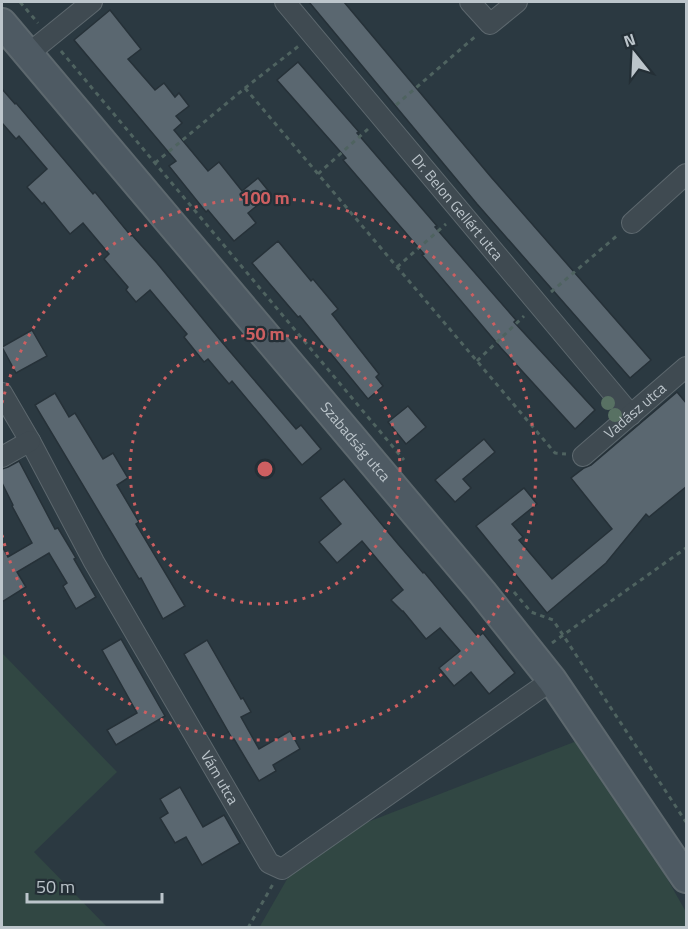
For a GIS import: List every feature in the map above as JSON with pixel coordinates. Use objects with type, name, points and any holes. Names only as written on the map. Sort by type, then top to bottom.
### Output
[{"type":"main road","name":"Szabadság utca","points":[[2,23],[38,46],[552,680],[687,878]]},
{"type":"street","points":[[38,46],[92,2]]},
{"type":"street","name":"Dr. Belon Gellért utca","points":[[285,2],[632,415]]},
{"type":"street","points":[[470,2],[490,24],[517,2]]},
{"type":"street","points":[[632,223],[687,174]]},
{"type":"street","name":"Vadász utca","points":[[583,456],[687,367]]},
{"type":"street","name":"Vám utca","points":[[2,393],[94,562],[269,863],[282,869]]},
{"type":"street","points":[[2,457],[30,441]]},
{"type":"street","points":[[282,869],[552,680]]},
{"type":"path","points":[[20,2],[38,46],[155,163],[408,466]]},
{"type":"path","points":[[318,174],[490,24]]},
{"type":"path","points":[[155,163],[313,35]]},
{"type":"path","points":[[245,88],[555,453],[583,456]]},
{"type":"path","points":[[397,267],[460,211]]},
{"type":"path","points":[[477,361],[538,303],[632,223]]},
{"type":"path","points":[[534,658],[563,634],[687,548]]},
{"type":"path","points":[[508,585],[531,612],[553,620],[687,822]]},
{"type":"path","points":[[248,927],[282,869]]},
{"type":"green space","points":[[2,653],[117,772],[34,852],[107,927],[2,927]]},
{"type":"green space","points":[[587,737],[686,912],[686,928],[259,928],[306,846]]},
{"type":"building","points":[[309,2],[344,2],[491,177],[651,360],[630,378],[477,204]]},
{"type":"building","points":[[110,10],[141,49],[128,59],[155,90],[164,83],[175,97],[179,93],[189,106],[176,116],[182,123],[174,130],[208,171],[219,162],[242,191],[258,178],[271,194],[248,213],[256,223],[234,241],[208,210],[206,212],[169,166],[176,161],[74,40]]},
{"type":"building","points":[[298,62],[437,226],[435,227],[516,320],[514,322],[595,410],[575,429],[501,348],[343,160],[346,158],[277,80]]},
{"type":"building","points":[[2,89],[93,194],[95,192],[131,236],[157,263],[296,429],[301,425],[321,449],[302,465],[232,381],[229,384],[208,359],[204,362],[184,337],[187,334],[150,290],[136,302],[126,290],[128,287],[104,259],[109,254],[83,223],[70,234],[44,202],[42,204],[27,187],[47,169],[19,136],[16,139],[2,123]]},
{"type":"building","points":[[278,241],[338,309],[332,314],[379,374],[376,377],[383,386],[368,399],[300,316],[298,317],[252,263]]},
{"type":"building","points":[[32,330],[47,356],[16,373],[2,347]]},
{"type":"building","points":[[677,392],[687,404],[687,486],[649,517],[646,514],[606,563],[547,613],[476,526],[524,488],[537,504],[512,524],[523,537],[519,540],[552,579],[612,529],[571,478],[591,465]]},
{"type":"building","points":[[55,393],[69,417],[75,413],[103,459],[113,453],[128,478],[117,485],[139,522],[136,524],[185,606],[163,619],[141,578],[139,579],[35,405]]},
{"type":"building","points":[[408,406],[426,427],[406,444],[388,422]]},
{"type":"building","points":[[484,439],[495,452],[463,479],[471,488],[455,502],[435,480]]},
{"type":"building","points":[[19,461],[55,529],[58,528],[96,597],[76,609],[63,586],[67,583],[49,553],[17,572],[26,587],[2,602],[2,546],[8,557],[32,543],[2,483],[2,469]]},
{"type":"building","points":[[344,479],[478,637],[483,633],[515,673],[489,694],[471,672],[454,686],[439,668],[460,651],[440,628],[426,639],[391,600],[403,590],[362,541],[337,563],[319,542],[341,524],[320,498]]},
{"type":"building","points":[[121,639],[165,716],[116,745],[107,730],[137,713],[102,650]]},
{"type":"building","points":[[207,640],[251,712],[241,717],[259,749],[290,731],[300,749],[273,765],[276,771],[259,781],[184,654]]},
{"type":"building","points":[[180,787],[203,827],[224,815],[240,843],[202,865],[186,837],[175,843],[160,818],[168,813],[160,799]]}]
